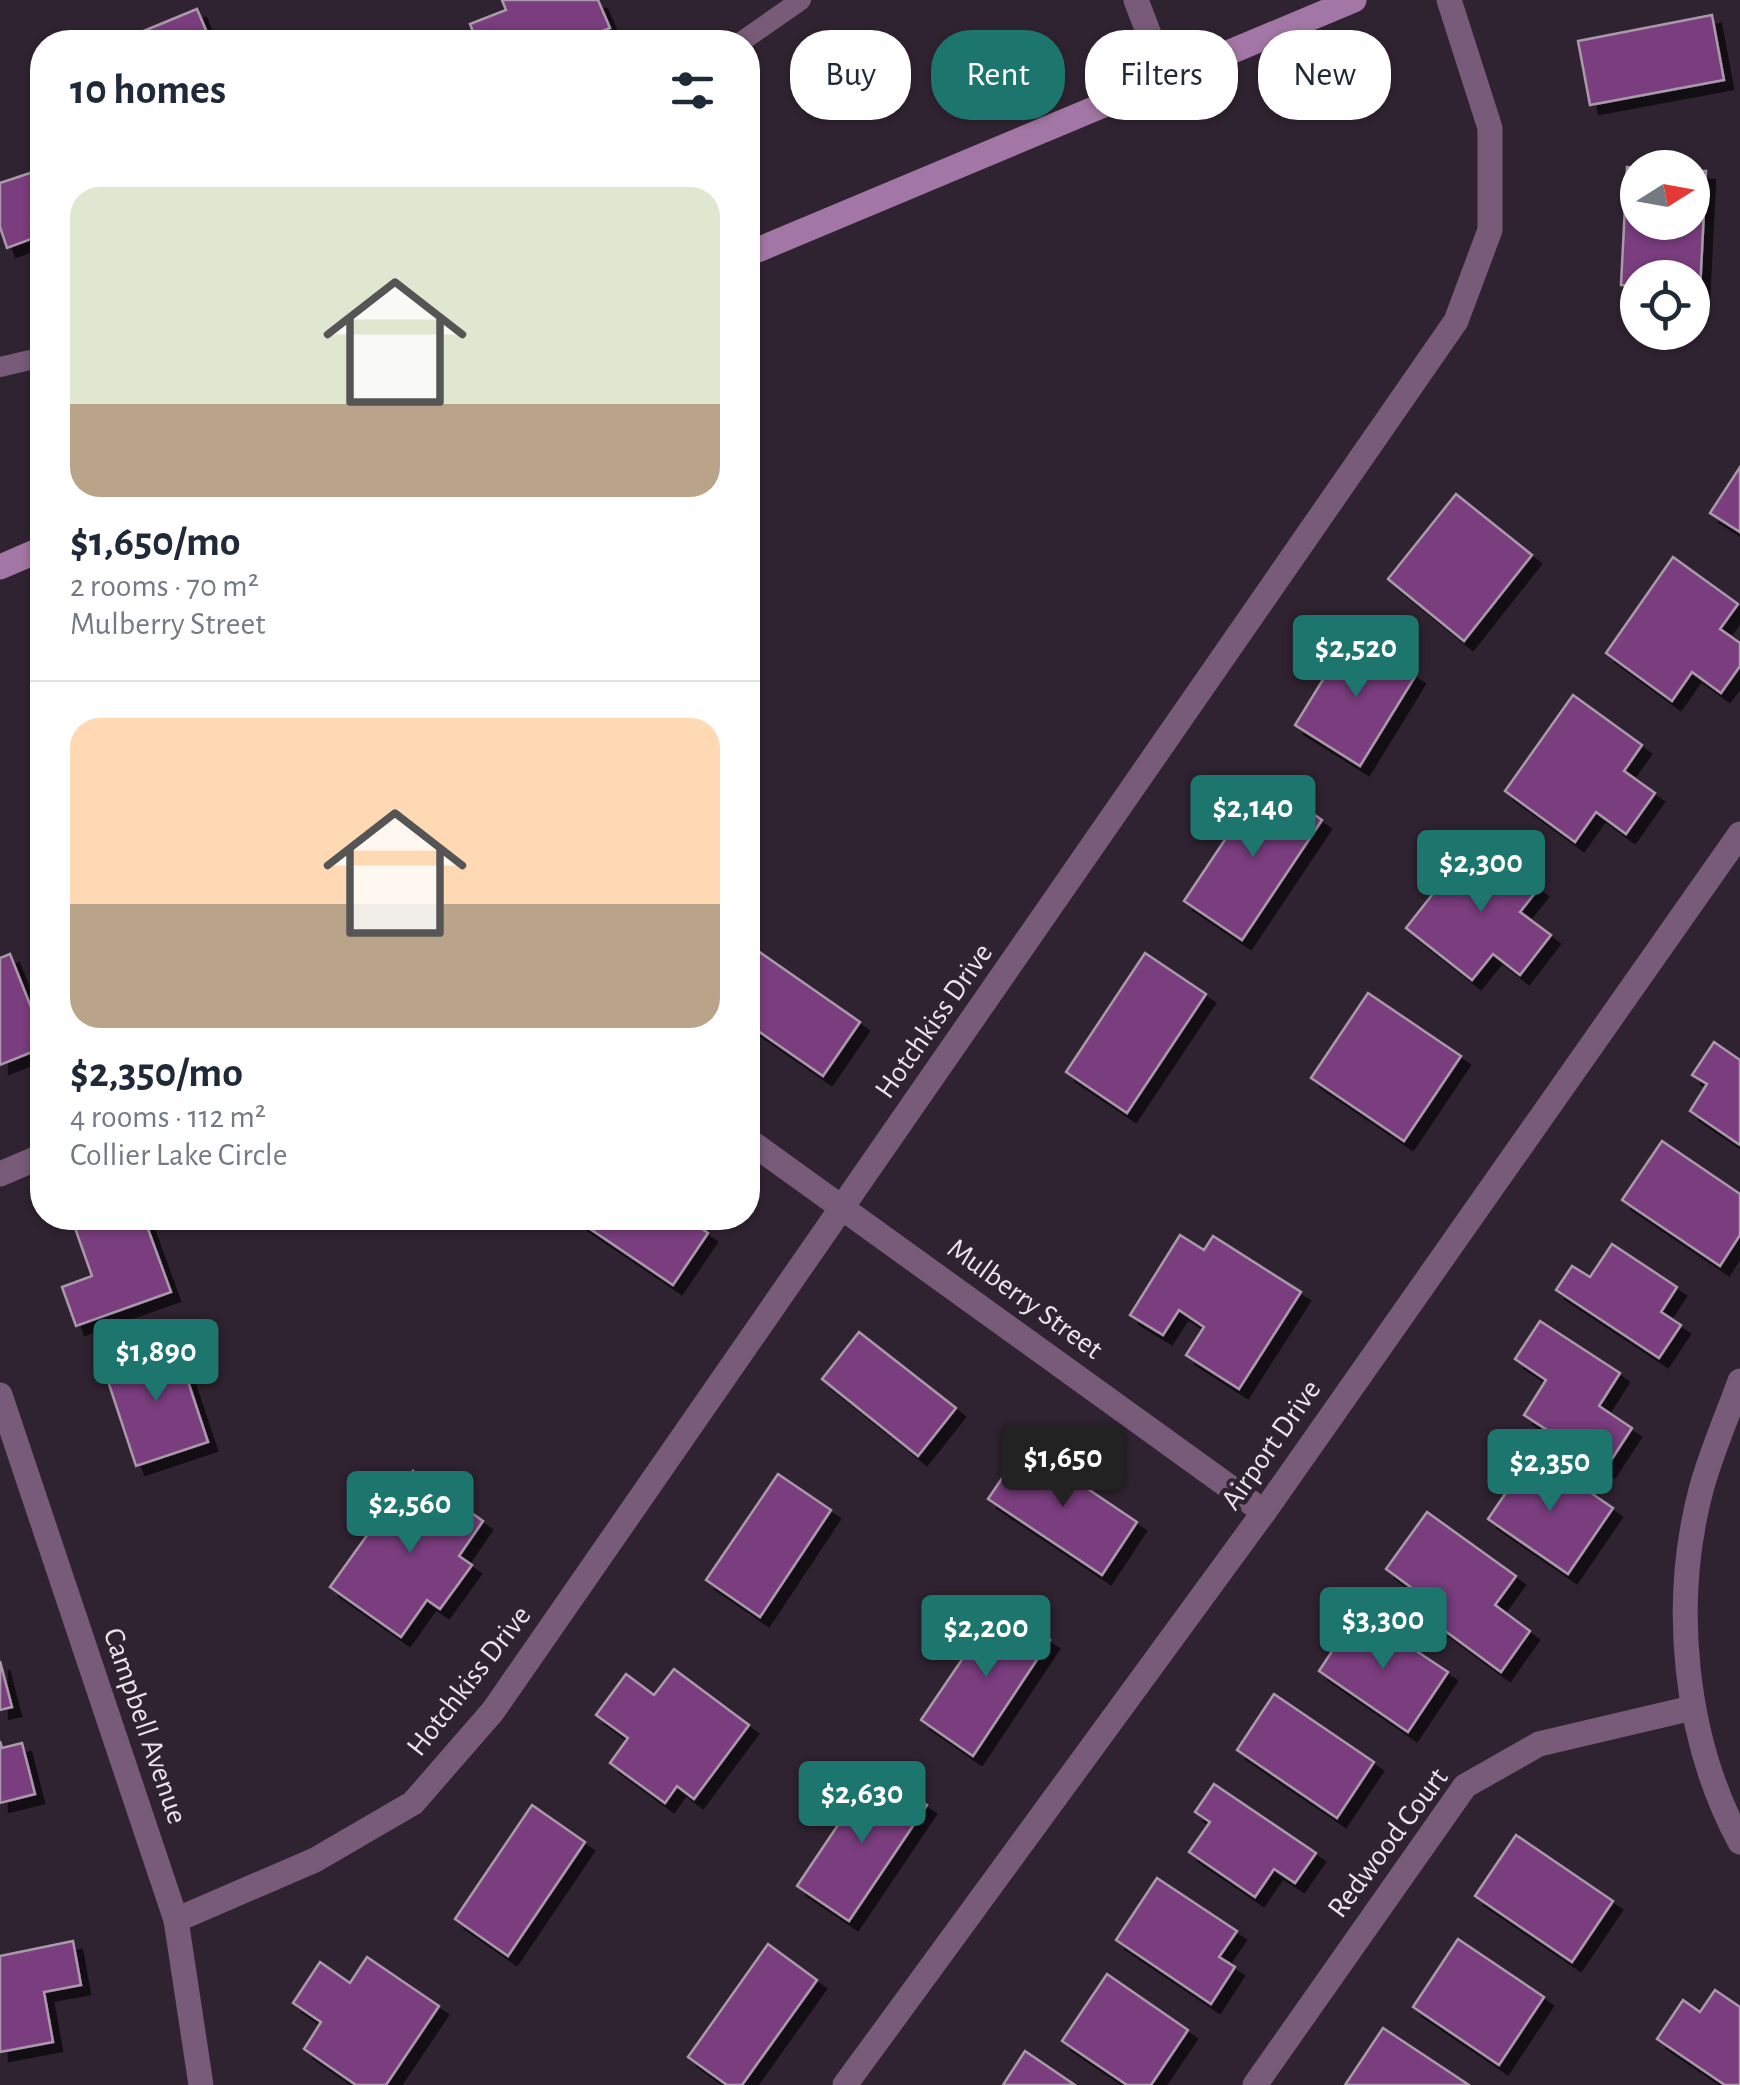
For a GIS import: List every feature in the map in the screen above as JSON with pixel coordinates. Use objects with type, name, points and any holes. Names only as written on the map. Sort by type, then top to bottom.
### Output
[{"type":"main road","points":[[1238,49],[1354,0]]},
{"type":"main road","points":[[760,249],[1085,113]]},
{"type":"main road","points":[[2,563],[30,553]]},
{"type":"street","points":[[1136,0],[1147,30]]},
{"type":"street","name":"Hotchkiss Drive","points":[[176,1920],[314,1860],[413,1803],[493,1711],[1456,321],[1490,230],[1490,128],[1449,0]]},
{"type":"street","name":"Airport Drive","points":[[844,2085],[1264,1512],[1740,834]]},
{"type":"street","name":"Mulberry Street","points":[[760,1148],[1264,1512]]},
{"type":"street","points":[[0,1174],[30,1161]]},
{"type":"street","points":[[1740,1381],[1700,1491],[1685,1608],[1692,1708],[1725,1815],[1740,1842]]},
{"type":"street","name":"Campbell Avenue","points":[[0,1395],[176,1920],[201,2085]]},
{"type":"street","name":"Redwood Court","points":[[1255,2085],[1465,1786],[1540,1744],[1692,1708]]},
{"type":"lane","points":[[758,30],[801,0]]},
{"type":"lane","points":[[0,367],[30,360]]},
{"type":"building","points":[[502,0],[598,0],[610,28],[472,30],[470,24],[506,10]]},
{"type":"building","points":[[197,9],[206,30],[146,30]]},
{"type":"building","points":[[1712,15],[1724,80],[1590,105],[1578,41]]},
{"type":"building","points":[[30,173],[30,239],[7,248],[0,227],[0,183]]},
{"type":"building","points":[[1623,240],[1703,240],[1702,260],[1622,260]]},
{"type":"building","points":[[1740,467],[1740,532],[1710,513]]},
{"type":"building","points":[[1456,494],[1532,555],[1464,641],[1388,579]]},
{"type":"building","points":[[1673,557],[1738,604],[1720,629],[1740,643],[1740,666],[1721,693],[1692,672],[1672,701],[1606,653]]},
{"type":"building","points":[[1351,634],[1416,675],[1360,766],[1295,725]]},
{"type":"building","points":[[1573,695],[1642,745],[1624,771],[1655,793],[1626,834],[1596,812],[1575,842],[1505,791]]},
{"type":"building","points":[[1265,780],[1322,820],[1242,940],[1184,901]]},
{"type":"building","points":[[1476,839],[1539,888],[1520,912],[1551,935],[1520,975],[1493,954],[1472,980],[1406,928]]},
{"type":"building","points":[[760,952],[860,1022],[823,1076],[760,1032]]},
{"type":"building","points":[[1145,953],[1206,994],[1127,1113],[1066,1072]]},
{"type":"building","points":[[10,954],[30,1005],[30,1053],[0,1065],[0,958]]},
{"type":"building","points":[[1368,993],[1461,1056],[1404,1141],[1311,1078]]},
{"type":"building","points":[[1714,1042],[1740,1060],[1740,1145],[1690,1111],[1707,1084],[1692,1075]]},
{"type":"building","points":[[1662,1141],[1740,1194],[1740,1235],[1720,1266],[1622,1200]]},
{"type":"building","points":[[76,1230],[148,1230],[171,1292],[76,1326],[62,1287],[92,1276]]},
{"type":"building","points":[[592,1230],[704,1230],[708,1233],[673,1285]]},
{"type":"building","points":[[1180,1235],[1204,1250],[1213,1236],[1301,1292],[1239,1389],[1186,1355],[1204,1327],[1179,1310],[1163,1335],[1130,1315]]},
{"type":"building","points":[[1612,1244],[1677,1287],[1661,1312],[1681,1325],[1659,1358],[1556,1290],[1572,1266],[1590,1277]]},
{"type":"building","points":[[1540,1321],[1620,1373],[1599,1406],[1632,1428],[1606,1468],[1524,1415],[1546,1380],[1515,1359]]},
{"type":"building","points":[[859,1332],[956,1408],[918,1456],[822,1379]]},
{"type":"building","points":[[175,1342],[208,1442],[136,1466],[103,1366]]},
{"type":"building","points":[[1024,1446],[1137,1522],[1102,1575],[988,1499]]},
{"type":"building","points":[[1533,1453],[1613,1508],[1568,1574],[1488,1519]]},
{"type":"building","points":[[413,1471],[483,1521],[459,1556],[472,1565],[440,1609],[427,1600],[401,1637],[330,1587]]},
{"type":"building","points":[[778,1474],[831,1510],[760,1617],[706,1580]]},
{"type":"building","points":[[1427,1512],[1516,1576],[1495,1605],[1530,1631],[1501,1672],[1418,1611],[1427,1599],[1386,1569]]},
{"type":"building","points":[[999,1605],[1050,1640],[973,1756],[921,1720]]},
{"type":"building","points":[[1358,1612],[1448,1672],[1408,1732],[1319,1671]]},
{"type":"building","points":[[0,1661],[12,1707],[0,1710]]},
{"type":"building","points":[[674,1669],[749,1725],[694,1799],[677,1786],[665,1803],[610,1763],[628,1738],[596,1715],[626,1674],[654,1695]]},
{"type":"building","points":[[1274,1694],[1374,1762],[1337,1818],[1237,1750]]},
{"type":"building","points":[[0,1741],[2,1748],[22,1743],[35,1794],[0,1803]]},
{"type":"building","points":[[875,1770],[927,1805],[849,1921],[797,1886]]},
{"type":"building","points":[[1214,1784],[1316,1853],[1295,1883],[1274,1869],[1255,1897],[1189,1852],[1210,1822],[1195,1812]]},
{"type":"building","points":[[532,1805],[585,1842],[508,1956],[455,1919]]},
{"type":"building","points":[[1516,1835],[1613,1901],[1572,1962],[1475,1896]]},
{"type":"building","points":[[1157,1878],[1237,1931],[1219,1957],[1235,1967],[1211,2004],[1116,1940]]},
{"type":"building","points":[[1458,1939],[1544,1997],[1499,2065],[1413,2007]]},
{"type":"building","points":[[73,1941],[81,1985],[44,1992],[53,2042],[0,2052],[0,1956]]},
{"type":"building","points":[[768,1944],[817,1980],[742,2085],[727,2085],[688,2057]]},
{"type":"building","points":[[367,1957],[439,2006],[386,2085],[356,2085],[304,2049],[321,2022],[293,2003],[320,1962],[350,1983]]},
{"type":"building","points":[[1107,1974],[1188,2030],[1151,2085],[1127,2085],[1062,2041]]},
{"type":"building","points":[[1715,1990],[1740,2007],[1740,2085],[1725,2085],[1657,2039],[1683,2000],[1700,2012]]},
{"type":"building","points":[[1383,2028],[1469,2085],[1345,2085]]},
{"type":"building","points":[[1025,2051],[1075,2085],[1003,2085]]}]
